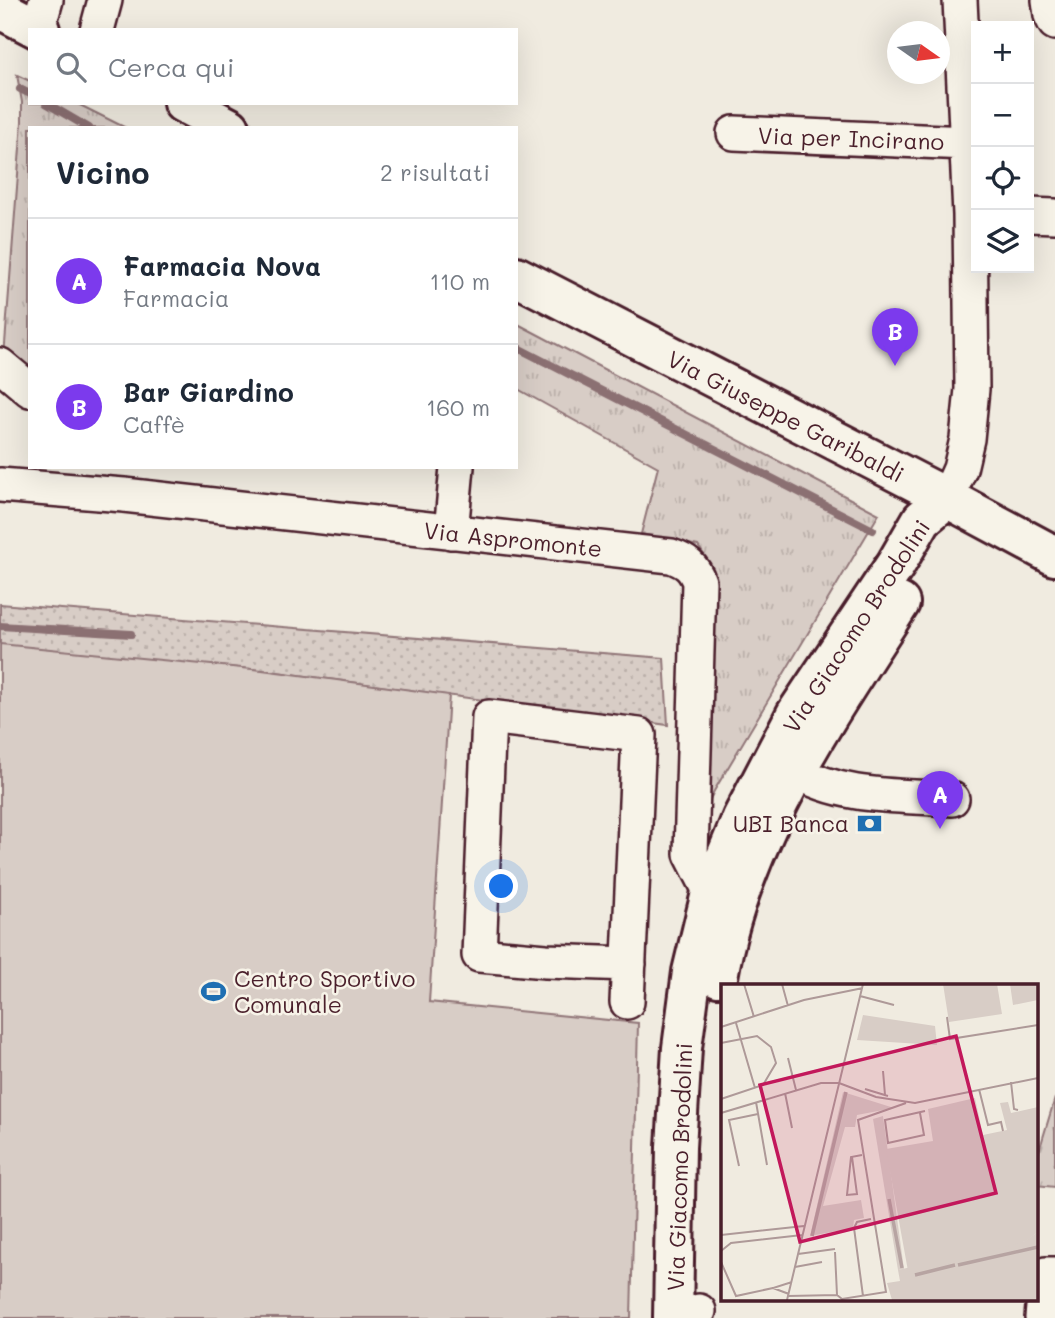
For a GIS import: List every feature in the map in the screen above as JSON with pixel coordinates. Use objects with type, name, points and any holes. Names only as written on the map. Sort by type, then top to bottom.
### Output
[{"type":"main road","points":[[0,9],[41,19]]},
{"type":"main road","points":[[187,105],[226,126]]},
{"type":"main road","name":"Via Giuseppe Garibaldi","points":[[518,277],[1055,556]]},
{"type":"main road","name":"Via Giacomo Brodolini","points":[[691,1316],[715,990],[731,921],[754,858],[796,771],[944,530],[947,498]]},
{"type":"main road","name":"Via Giacomo Brodolini","points":[[691,1316],[676,1147],[682,1048],[691,972],[711,893],[742,818],[796,714],[922,519],[947,498]]},
{"type":"main road","name":"Via Giacomo Brodolini","points":[[707,1071],[699,1028],[711,949],[711,893]]},
{"type":"street","points":[[98,28],[105,0]]},
{"type":"street","name":"Via per Incirano","points":[[960,0],[973,210]]},
{"type":"street","points":[[1049,0],[1055,23]]},
{"type":"street","name":"Via per Incirano","points":[[734,133],[967,143]]},
{"type":"street","points":[[1034,215],[1055,216]]},
{"type":"street","name":"Via per Incirano","points":[[947,498],[960,469],[967,439],[972,389],[973,273]]},
{"type":"street","points":[[0,365],[28,388]]},
{"type":"street","points":[[451,532],[457,469]]},
{"type":"street","name":"Via Aspromonte","points":[[20,479],[671,556],[683,560],[691,566],[699,582],[691,854],[711,893]]},
{"type":"street","points":[[627,1002],[629,964],[639,735],[489,717],[479,955],[629,964]]},
{"type":"street","name":"Via Giacomo Brodolini","points":[[796,771],[806,778],[846,791],[952,799]]},
{"type":"street","points":[[1042,1318],[1046,1273],[1055,1274]]},
{"type":"green space","points":[[17,75],[28,80],[28,105],[80,105],[122,126],[28,126],[28,369],[4,357],[22,102]]},
{"type":"green space","points":[[518,324],[879,514],[705,810],[701,808],[711,565],[698,546],[641,534],[658,467],[518,389]]},
{"type":"green space","points":[[0,604],[664,658],[668,725],[262,670],[0,648]]},
{"type":"green space","name":"Centro Sportivo Comunale","points":[[0,644],[262,670],[449,695],[429,1002],[638,1023],[631,1318],[0,1318]]},
{"type":"green space","points":[[1055,1098],[1055,1187],[1038,1185],[1038,1154]]},
{"type":"waterway","points":[[20,89],[28,93]]},
{"type":"waterway","points":[[49,105],[86,126]]},
{"type":"waterway","points":[[518,348],[873,530]]},
{"type":"waterway","points":[[0,626],[131,634]]},
{"type":"place","name":"Bar Giardino","points":[[895,366]]},
{"type":"place","name":"UBI Banca","points":[[869,823]]},
{"type":"place","name":"Farmacia Nova","points":[[940,829]]},
{"type":"place","name":"Centro Sportivo Comunale","points":[[214,991]]}]
